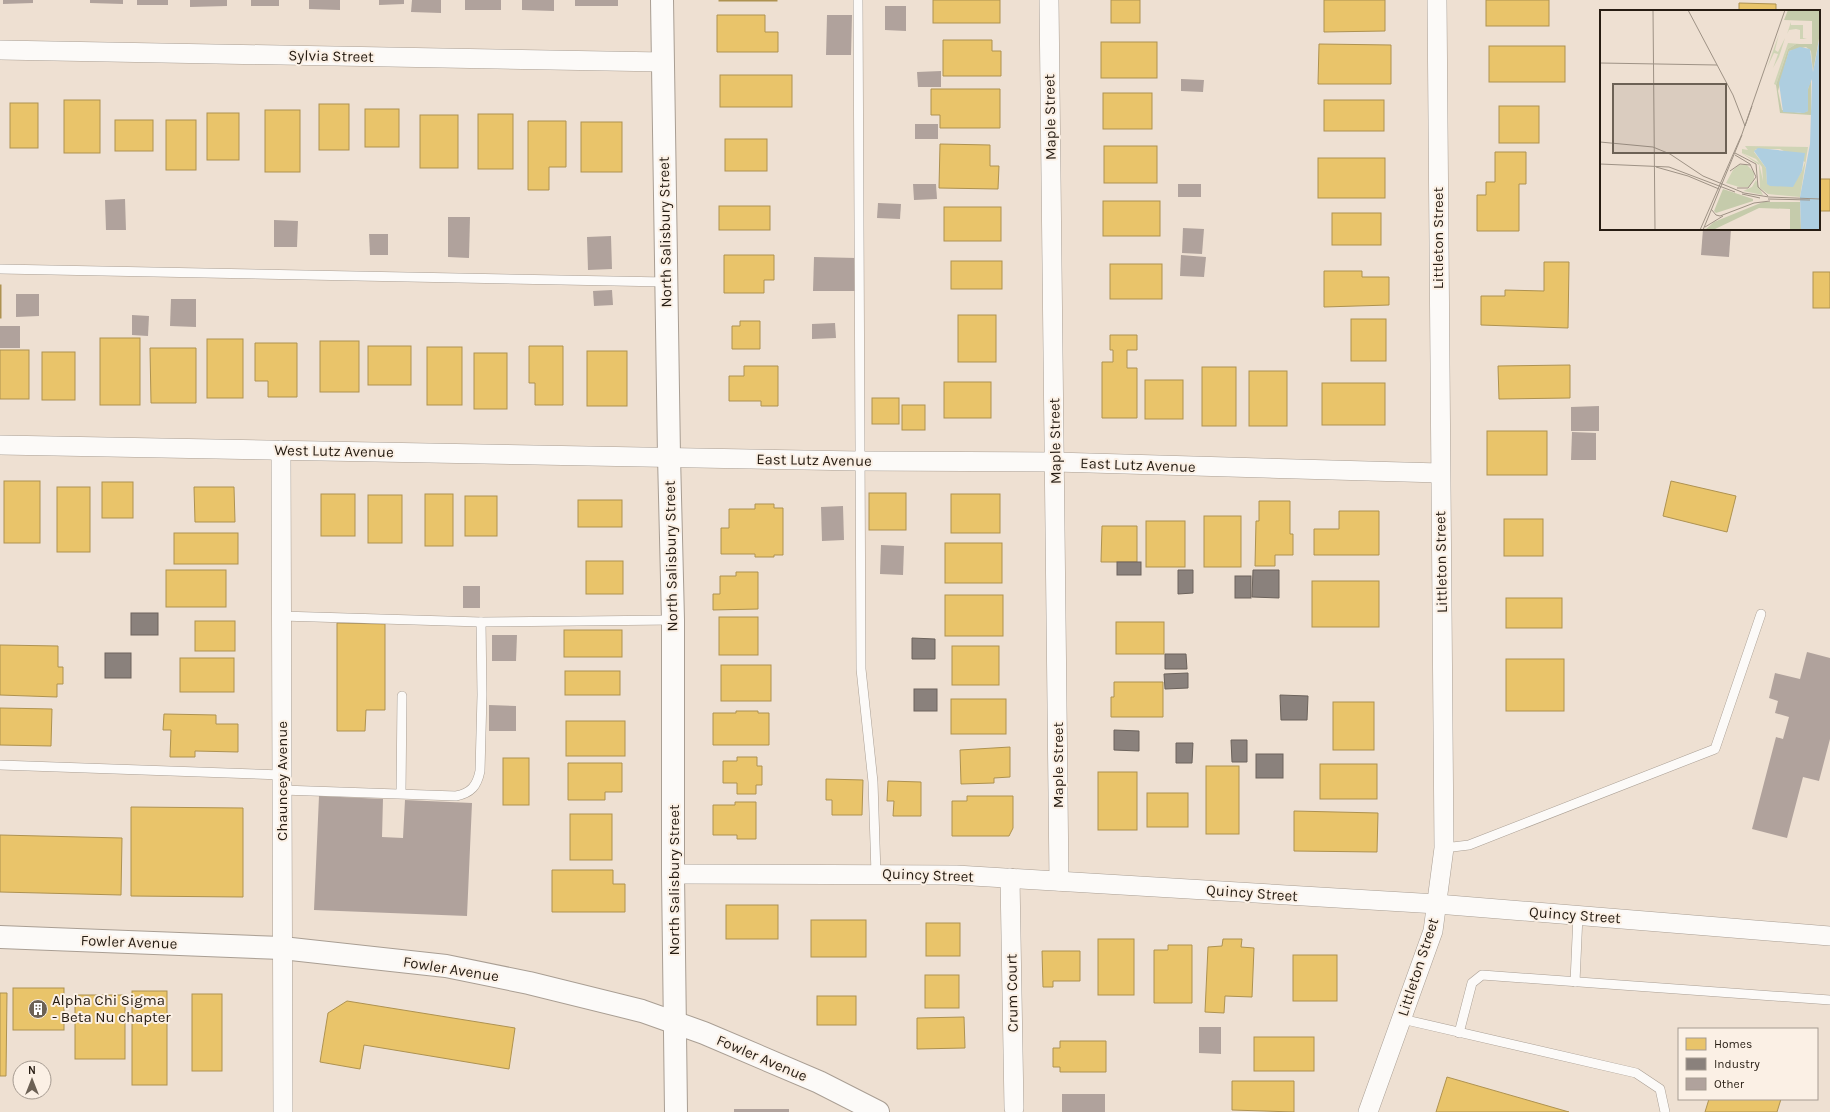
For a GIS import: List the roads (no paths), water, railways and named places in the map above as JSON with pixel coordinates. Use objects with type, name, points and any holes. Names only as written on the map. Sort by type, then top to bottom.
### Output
[{"type":"street","name":"North Salisbury Street","points":[[662,0],[669,456],[674,620],[673,874],[676,1112]]},
{"type":"street","name":"Maple Street","points":[[1049,0],[1056,462],[1059,881]]},
{"type":"street","name":"Littleton Street","points":[[1368,1112],[1433,931],[1444,848],[1437,0]]},
{"type":"street","name":"Sylvia Street","points":[[0,50],[663,62]]},
{"type":"street","name":"West Lutz Avenue","points":[[0,445],[669,456]]},
{"type":"street","name":"Chauncey Avenue","points":[[280,450],[283,1112]]},
{"type":"street","name":"East Lutz Avenue","points":[[669,456],[860,461],[1056,462],[1440,473]]},
{"type":"street","name":"Quincy Street","points":[[673,874],[956,875],[1437,904],[1830,936]]},
{"type":"street","name":"Crum Court","points":[[1010,878],[1014,1108]]},
{"type":"street","name":"Fowler Avenue","points":[[0,937],[282,948],[446,966],[529,983],[642,1011],[704,1034],[812,1079],[878,1112]]},
{"type":"lane","points":[[858,0],[861,669],[873,782],[876,874]]},
{"type":"lane","points":[[0,269],[666,282]]},
{"type":"lane","points":[[1444,848],[1469,845],[1716,749],[1761,614]]},
{"type":"lane","points":[[281,616],[481,622],[674,620]]},
{"type":"lane","points":[[0,765],[282,782],[401,793],[456,796],[466,794],[473,789],[478,781],[482,696],[481,622]]},
{"type":"lane","points":[[401,793],[402,696]]},
{"type":"lane","points":[[1575,982],[1578,915]]},
{"type":"lane","points":[[1459,1033],[1472,983],[1482,975],[1830,1000]]},
{"type":"lane","points":[[1402,1019],[1636,1073],[1660,1088],[1665,1112]]},
{"type":"place","name":"Alpha Chi Sigma - Beta Nu chapter","points":[[38,1009]]}]
